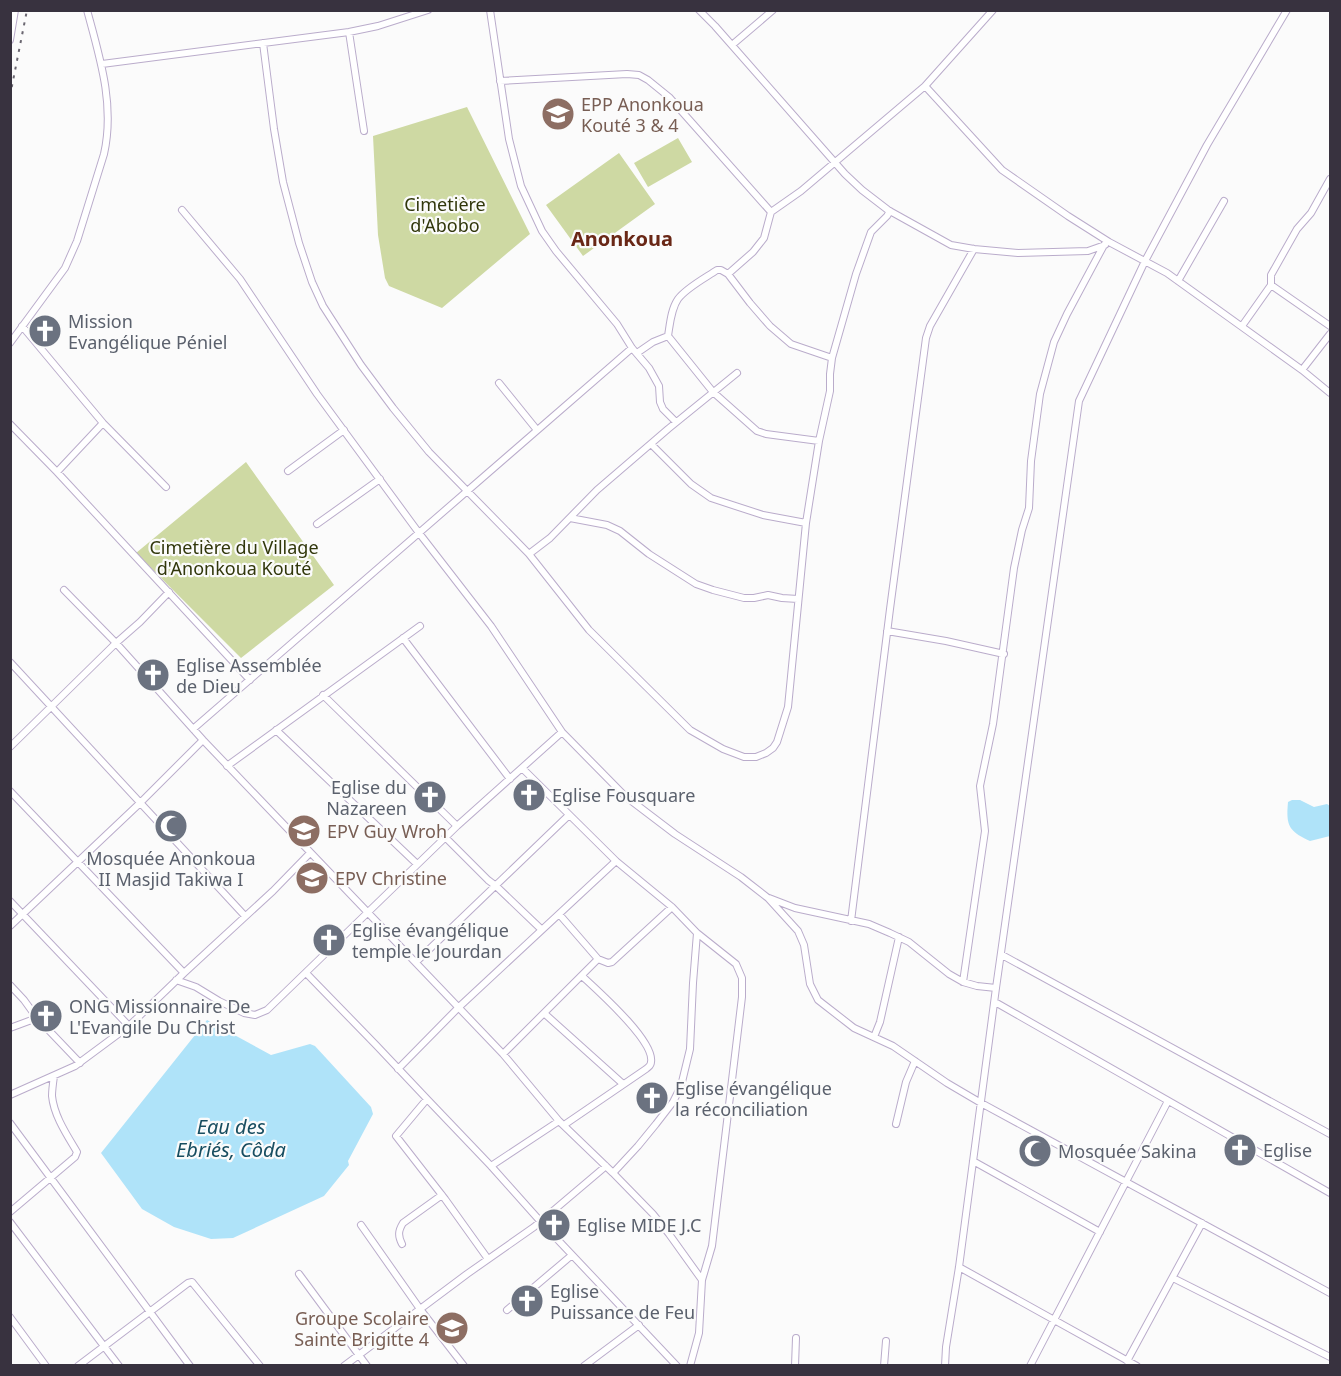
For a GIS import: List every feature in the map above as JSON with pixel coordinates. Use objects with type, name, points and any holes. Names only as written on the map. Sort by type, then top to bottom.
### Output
[{"type":"street","points":[[10,40],[15,10]]},
{"type":"street","points":[[10,343],[65,268],[77,241],[106,143],[106,89],[102,64],[87,10]]},
{"type":"street","points":[[102,64],[349,32],[378,26],[428,10]]},
{"type":"street","points":[[490,10],[509,139],[521,186],[542,231],[617,324],[656,379],[663,409],[676,422]]},
{"type":"street","points":[[699,10],[834,162],[862,190],[890,211],[951,245],[974,249],[1018,253],[1088,251],[1106,244]]},
{"type":"street","points":[[732,45],[773,10]]},
{"type":"street","points":[[728,274],[753,252],[764,237],[771,212],[801,191],[925,86],[993,10]]},
{"type":"street","points":[[945,1365],[1079,401],[1145,261],[1207,145],[1287,10]]},
{"type":"street","points":[[349,32],[364,131]]},
{"type":"street","points":[[263,43],[283,182],[299,243],[323,306],[360,365],[429,452],[529,554],[589,630],[690,730],[723,749],[744,757],[756,757],[773,748],[788,707],[806,523],[819,441],[830,391],[832,357],[856,274],[871,232],[890,211]]},
{"type":"street","points":[[500,81],[639,75],[669,97],[771,212]]},
{"type":"street","points":[[925,86],[1002,170],[1106,244],[1145,261],[1178,280],[1330,393]]},
{"type":"street","points":[[1242,326],[1271,285],[1270,278],[1276,266],[1330,179]]},
{"type":"street","points":[[1178,280],[1224,201]]},
{"type":"street","points":[[182,210],[240,279],[317,394],[491,626],[562,732],[625,796],[675,834],[741,877],[768,898],[798,931],[804,945],[810,984],[818,1000],[854,1028],[893,1046],[946,1083],[1330,1293]]},
{"type":"street","points":[[963,982],[985,831],[980,786],[1004,654],[1014,568],[1029,508],[1031,461],[1040,394],[1054,342],[1066,314],[1106,244]]},
{"type":"street","points":[[851,921],[926,338],[930,326],[974,249]]},
{"type":"street","points":[[668,336],[678,299],[717,270],[722,270],[790,344],[832,357]]},
{"type":"street","points":[[1271,285],[1330,326]]},
{"type":"street","points":[[22,326],[103,423],[166,487]]},
{"type":"street","points":[[1302,370],[1330,335]]},
{"type":"street","points":[[193,729],[537,430],[634,350],[668,336]]},
{"type":"street","points":[[668,336],[713,392],[758,431],[819,441]]},
{"type":"street","points":[[529,554],[550,538],[586,500],[737,373]]},
{"type":"street","points":[[499,383],[537,430]]},
{"type":"street","points":[[57,472],[103,423]]},
{"type":"street","points":[[10,424],[250,680]]},
{"type":"street","points":[[288,471],[344,430]]},
{"type":"street","points":[[651,444],[690,484],[711,498],[763,515],[806,523]]},
{"type":"street","points":[[317,524],[380,479]]},
{"type":"street","points":[[570,518],[607,525],[620,531],[649,554],[704,587],[744,598],[768,595],[798,600]]},
{"type":"street","points":[[64,590],[116,643],[310,854],[503,1054],[562,1123],[653,1214],[702,1280]]},
{"type":"street","points":[[10,747],[169,592]]},
{"type":"street","points":[[227,766],[420,626]]},
{"type":"street","points":[[887,631],[1004,654]]},
{"type":"street","points":[[404,638],[510,779]]},
{"type":"street","points":[[10,662],[246,916]]},
{"type":"street","points":[[323,696],[457,826]]},
{"type":"street","points":[[276,730],[417,864]]},
{"type":"street","points":[[176,980],[196,987],[244,1013],[255,1015],[267,1010],[445,837],[562,732]]},
{"type":"street","points":[[10,927],[203,740]]},
{"type":"street","points":[[522,768],[616,861],[672,907],[697,933],[736,964],[742,978],[742,997],[712,1246],[702,1280],[699,1333],[690,1365]]},
{"type":"street","points":[[10,791],[184,973]]},
{"type":"street","points":[[416,962],[569,815]]},
{"type":"street","points":[[445,837],[542,930]]},
{"type":"street","points":[[10,1095],[80,1063],[129,1026],[310,854]]},
{"type":"street","points":[[398,1069],[459,1007],[616,861]]},
{"type":"street","points":[[768,898],[795,908],[869,924],[909,942],[949,974],[963,982],[996,988]]},
{"type":"street","points":[[10,901],[129,1026]]},
{"type":"street","points":[[559,914],[598,959],[608,963],[612,962],[672,907]]},
{"type":"street","points":[[613,1173],[656,1124],[673,1102],[681,1086],[690,1049],[697,933]]},
{"type":"street","points":[[873,1037],[880,1022],[899,937]]},
{"type":"street","points":[[1002,955],[1330,1134]]},
{"type":"street","points":[[503,1054],[598,959]]},
{"type":"street","points":[[306,973],[491,1166],[676,1365]]},
{"type":"street","points":[[491,1166],[650,1066],[652,1060],[649,1050],[638,1034],[614,1005],[582,976]]},
{"type":"street","points":[[10,985],[37,1018],[80,1063]]},
{"type":"street","points":[[996,1002],[1330,1193]]},
{"type":"street","points":[[545,1014],[623,1084]]},
{"type":"street","points":[[10,1028],[37,1018]]},
{"type":"street","points":[[896,1124],[906,1082],[915,1061]]},
{"type":"street","points":[[10,1212],[75,1157],[77,1152],[66,1133],[53,1101],[54,1076]]},
{"type":"street","points":[[427,1100],[396,1136],[488,1259]]},
{"type":"street","points":[[1030,1365],[1168,1101]]},
{"type":"street","points":[[10,1123],[190,1365]]},
{"type":"street","points":[[973,1161],[1100,1232]]},
{"type":"street","points":[[344,1365],[541,1222],[606,1166]]},
{"type":"street","points":[[402,1244],[399,1229],[403,1223],[442,1195]]},
{"type":"street","points":[[10,1222],[120,1365]]},
{"type":"street","points":[[1127,1360],[1202,1223]]},
{"type":"street","points":[[361,1225],[420,1309],[464,1365]]},
{"type":"street","points":[[507,1310],[572,1255]]},
{"type":"street","points":[[959,1267],[1137,1365]]},
{"type":"street","points":[[299,1274],[367,1365]]},
{"type":"street","points":[[1173,1278],[1330,1357]]},
{"type":"street","points":[[78,1365],[149,1311],[192,1282],[260,1365]]},
{"type":"street","points":[[10,1317],[46,1365]]},
{"type":"street","points":[[584,1365],[639,1325]]},
{"type":"street","points":[[795,1365],[796,1338]]},
{"type":"street","points":[[884,1365],[886,1341]]},
{"type":"green space","name":"Cimetière d'Abobo","points":[[467,107],[530,234],[442,308],[389,286],[385,278],[378,235],[373,136]]},
{"type":"green space","points":[[678,138],[692,162],[648,187],[634,163]]},
{"type":"green space","points":[[619,153],[655,204],[583,256],[546,205]]},
{"type":"green space","name":"Cimetière du Village d'Anonkoua Kouté","points":[[246,462],[334,585],[241,658],[136,553]]},
{"type":"water","points":[[1300,800],[1314,807],[1327,804],[1330,806],[1330,836],[1310,841],[1297,834],[1288,822],[1288,802]]},
{"type":"water","name":"Eau des Ebriés, Côda","points":[[207,1020],[271,1055],[310,1044],[315,1046],[371,1107],[373,1114],[348,1161],[349,1165],[324,1196],[233,1238],[211,1239],[174,1227],[142,1209],[101,1153]]},
{"type":"railway","points":[[10,96],[27,10]]},
{"type":"place","name":"EPP Anonkoua Kouté 3 & 4","points":[[558,114]]},
{"type":"place","name":"Mission Evangélique Péniel","points":[[45,331]]},
{"type":"place","name":"Eglise Assemblée de Dieu","points":[[153,675]]},
{"type":"place","name":"Eglise Fousquare","points":[[529,795]]},
{"type":"place","name":"Eglise du Nazareen","points":[[430,797]]},
{"type":"place","name":"Mosquée Anonkoua II Masjid Takiwa I","points":[[171,826]]},
{"type":"place","name":"EPV Guy Wroh","points":[[304,831]]},
{"type":"place","name":"EPV Christine","points":[[312,878]]},
{"type":"place","name":"Eglise évangélique temple le Jourdan","points":[[329,940]]},
{"type":"place","name":"ONG Missionnaire De L'Evangile Du Christ","points":[[46,1016]]},
{"type":"place","name":"Eglise évangélique la réconciliation","points":[[652,1098]]},
{"type":"place","name":"Eglise","points":[[1240,1150]]},
{"type":"place","name":"Mosquée Sakina","points":[[1035,1151]]},
{"type":"place","name":"Eglise MIDE J.C","points":[[554,1225]]},
{"type":"place","name":"Eglise Puissance de Feu","points":[[527,1301]]},
{"type":"place","name":"Groupe Scolaire Sainte Brigitte 4","points":[[452,1328]]},
{"type":"district","name":"Anonkoua","points":[[622,238]]}]
